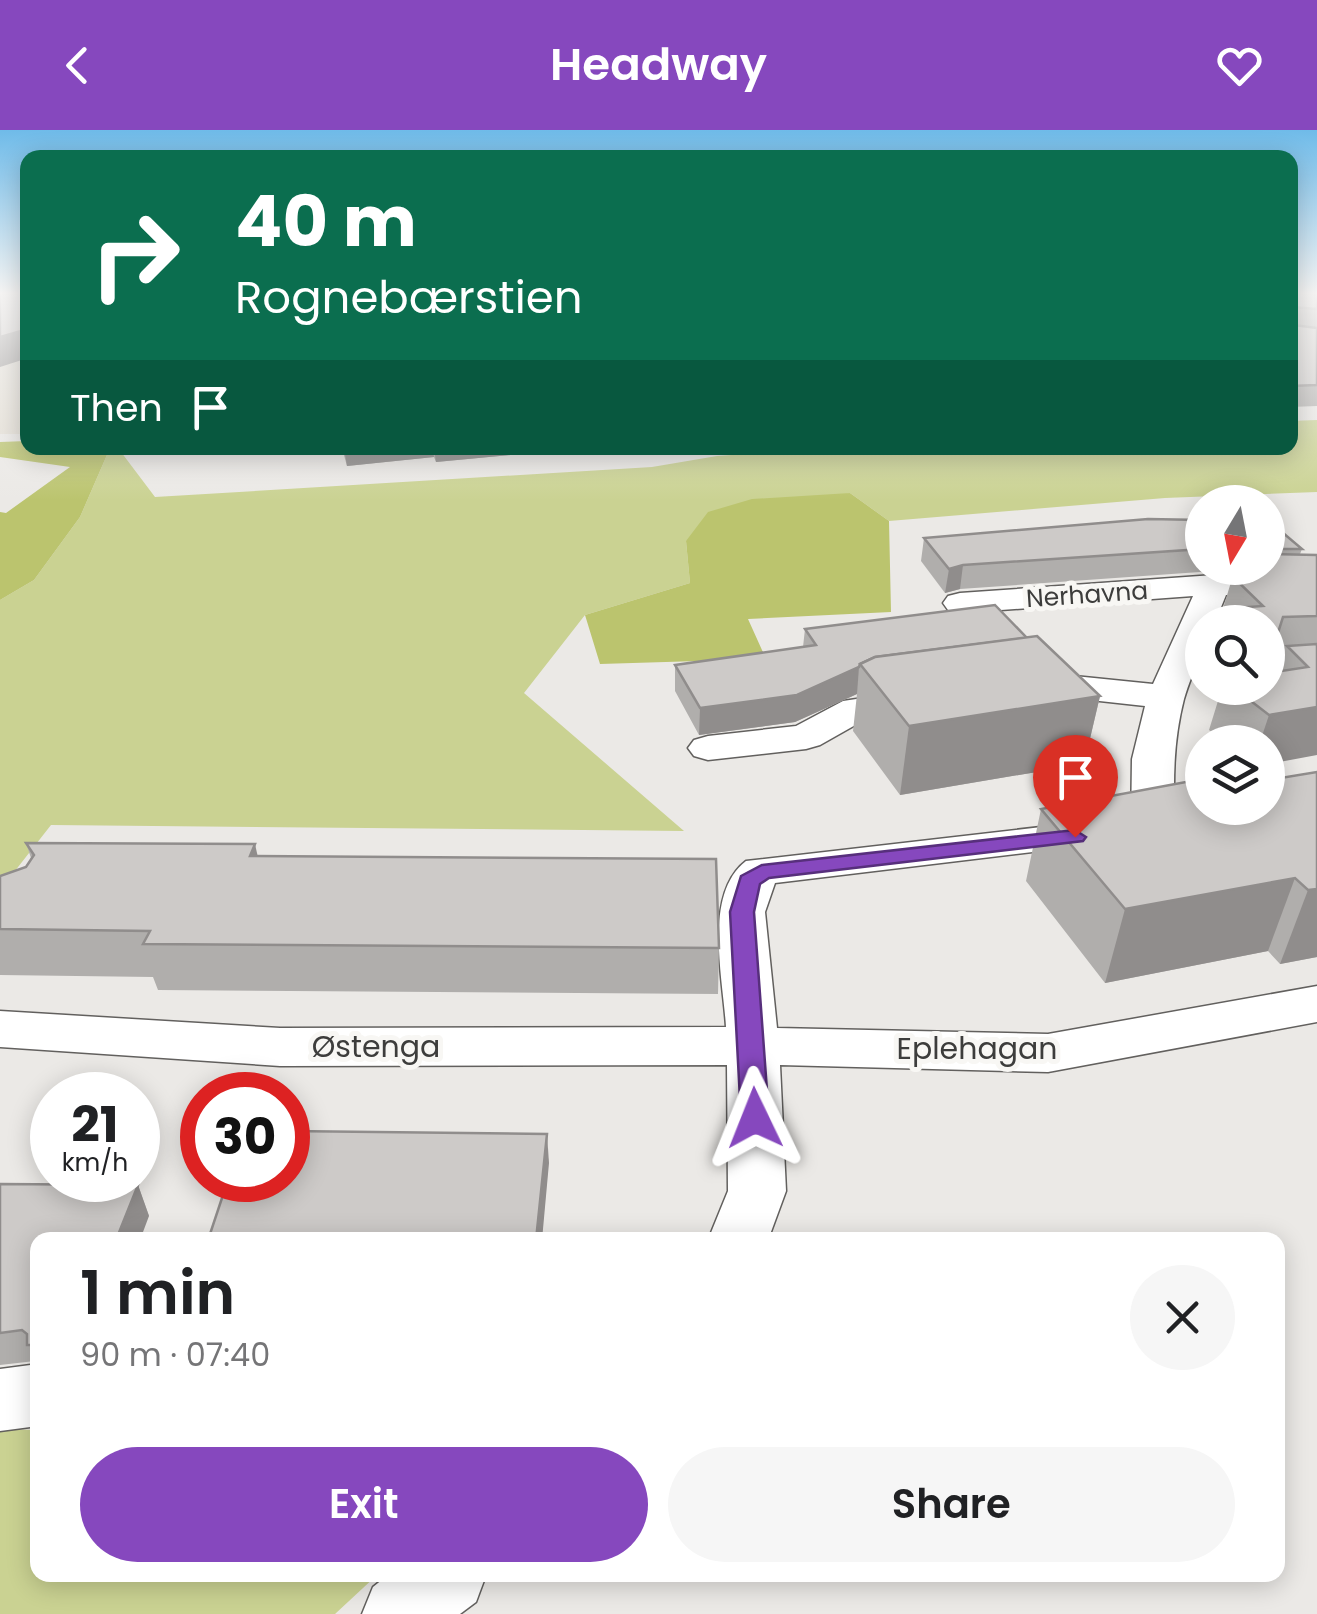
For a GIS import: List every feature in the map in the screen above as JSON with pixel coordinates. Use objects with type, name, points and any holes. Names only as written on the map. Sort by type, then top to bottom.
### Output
[{"type":"street","name":"Nerhavna","points":[[960,603],[1201,585]]},
{"type":"street","points":[[741,1232],[758,1191],[753,1046],[742,912],[750,881],[762,872],[997,848],[1171,824],[1152,759],[1214,585]]},
{"type":"street","name":"Nerhavna","points":[[1248,585],[1317,587]]},
{"type":"street","points":[[988,692],[1045,684],[1180,687]]},
{"type":"street","points":[[708,748],[806,737],[856,709],[950,697]]},
{"type":"street","name":"Eplehagan","points":[[753,1046],[1048,1053],[1317,1004]]},
{"type":"street","name":"Østenga","points":[[0,1029],[280,1047],[753,1046]]},
{"type":"street","points":[[0,1400],[30,1396]]},
{"type":"street","points":[[400,1614],[440,1582]]},
{"type":"shaded area","points":[[0,362],[20,362],[20,434],[0,434]]},
{"type":"green space","points":[[1317,420],[1317,492],[1285,493],[1285,485],[1185,485],[1185,497],[889,521],[850,493],[686,541],[690,583],[585,615],[524,693],[684,831],[51,825],[0,890],[0,600],[34,580],[80,517],[107,455],[123,455],[155,497],[652,467],[731,455],[1298,455],[1298,421]]},
{"type":"green space","points":[[20,441],[20,455],[107,455],[80,517],[34,580],[0,600],[0,512],[6,513],[70,467],[0,457],[0,442]]},
{"type":"green space","points":[[850,493],[889,521],[891,612],[748,619],[766,659],[600,664],[585,615],[690,583],[686,541],[708,512],[752,499]]},
{"type":"green space","points":[[0,1429],[30,1430],[30,1582],[369,1582],[335,1614],[0,1614]]},
{"type":"building","points":[[1298,362],[1317,362],[1317,385],[1298,386]]},
{"type":"building","points":[[1148,519],[1185,520],[1185,550],[949,569],[924,538]]},
{"type":"building","points":[[1285,535],[1302,549],[1285,549]]},
{"type":"building","points":[[1285,554],[1317,555],[1317,616],[1285,617],[1285,605],[1262,605],[1241,585],[1285,585]]},
{"type":"building","points":[[995,605],[1027,638],[875,657],[797,695],[700,708],[675,665],[816,645],[805,629]]},
{"type":"building","points":[[1037,636],[1100,696],[909,726],[860,664],[875,657]]},
{"type":"building","points":[[1317,644],[1317,707],[1269,715],[1256,705],[1285,705],[1285,670],[1308,667],[1287,646]]},
{"type":"building","points":[[1317,772],[1317,889],[1308,890],[1295,878],[1125,909],[1041,809],[1185,782],[1185,825],[1285,825],[1285,777]]},
{"type":"building","points":[[26,843],[255,844],[250,856],[716,859],[719,948],[143,944],[150,931],[0,929],[0,876],[26,867],[34,855]]},
{"type":"building","points":[[310,1131],[547,1134],[537,1232],[211,1232],[221,1202],[310,1202]]},
{"type":"building","points":[[0,1184],[30,1184],[30,1202],[131,1202],[119,1232],[30,1232],[30,1345],[22,1330],[0,1333]]},
{"type":"route","points":[[755,1118],[742,912],[750,881],[762,872],[1075,837]]}]
